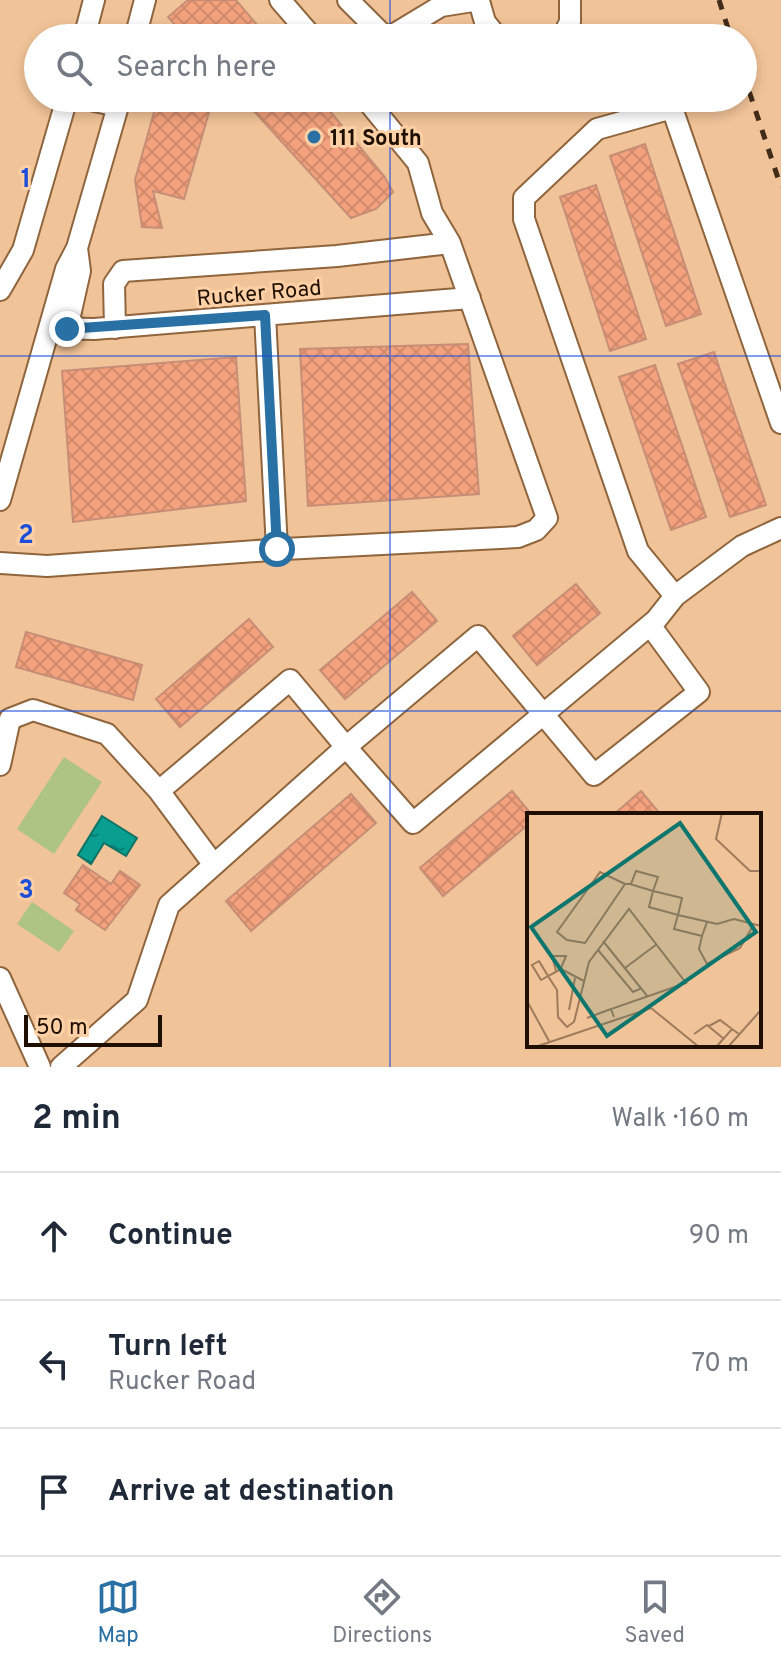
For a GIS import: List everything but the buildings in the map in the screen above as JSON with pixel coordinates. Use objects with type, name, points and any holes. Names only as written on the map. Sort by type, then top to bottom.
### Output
[{"type":"street","points":[[88,24],[94,0]]},
{"type":"street","points":[[139,24],[145,0]]},
{"type":"street","points":[[280,0],[301,24]]},
{"type":"street","points":[[348,0],[373,24]]},
{"type":"street","points":[[411,24],[441,6],[479,0],[487,24]]},
{"type":"street","points":[[569,24],[570,0]]},
{"type":"street","points":[[0,290],[23,250],[63,112]]},
{"type":"street","points":[[0,500],[59,329],[66,269],[77,248],[116,112]]},
{"type":"street","points":[[0,563],[47,566],[277,549],[518,537],[536,530],[547,518],[450,243],[432,213],[418,163],[376,112]]},
{"type":"street","points":[[658,112],[597,129],[524,198],[524,219],[638,551],[675,596]]},
{"type":"street","points":[[673,112],[781,423]]},
{"type":"street","points":[[115,328],[114,284],[123,271],[337,256],[450,243]]},
{"type":"street","name":"Rucker Road","points":[[59,329],[115,328],[470,298]]},
{"type":"street","points":[[265,315],[277,549]]},
{"type":"street","points":[[159,791],[290,680],[413,823],[543,711],[650,625],[675,596],[742,546],[781,528]]},
{"type":"street","points":[[61,1067],[137,1000],[169,905],[346,747],[478,636],[594,775],[699,692],[650,625]]},
{"type":"street","points":[[0,765],[10,719],[33,710],[107,734],[159,791],[214,865]]},
{"type":"street","points":[[0,978],[40,1067]]},
{"type":"green space","points":[[64,757],[102,782],[54,854],[17,829]]},
{"type":"green space","points":[[32,902],[74,931],[59,952],[17,924]]},
{"type":"water","points":[[102,816],[137,838],[126,856],[104,843],[91,864],[78,855]]},
{"type":"railway","points":[[719,0],[727,24]]},
{"type":"railway","points":[[756,112],[781,187]]},
{"type":"place","name":"111 South","points":[[314,137]]},
{"type":"route","points":[[67,329],[265,315],[277,549]]}]
